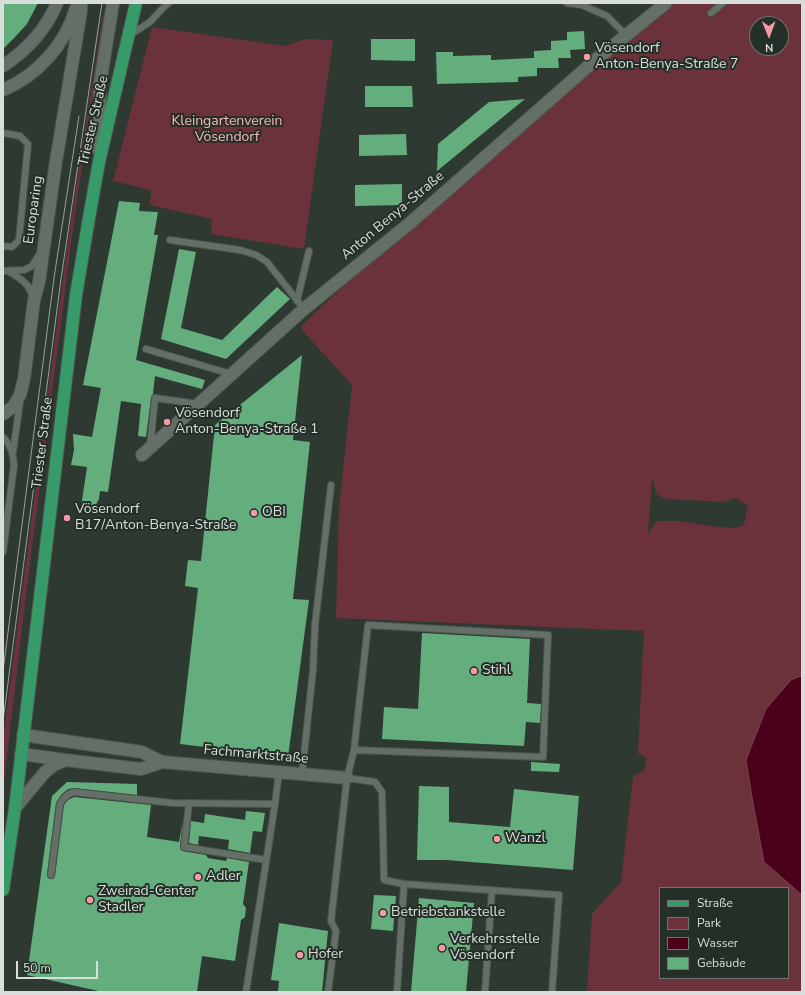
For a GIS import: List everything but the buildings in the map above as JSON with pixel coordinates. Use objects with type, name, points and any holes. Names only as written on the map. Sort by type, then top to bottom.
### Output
[{"type":"main road","name":"Triester Straße","points":[[3,890],[15,808],[76,295],[88,218],[99,162],[136,3]]},
{"type":"street","points":[[3,66],[31,44],[45,27],[57,3]]},
{"type":"street","points":[[3,90],[29,75],[46,61],[57,47],[67,29],[78,3]]},
{"type":"street","name":"Europaring","points":[[3,414],[12,407],[20,395],[24,379],[34,300],[39,282],[56,161],[81,11],[81,3]]},
{"type":"street","points":[[99,162],[100,84],[113,3]]},
{"type":"street","name":"Anton Benya-Straße","points":[[146,452],[200,404],[301,305],[410,222],[593,62],[666,3]]},
{"type":"street","name":"Fachmarktstraße","points":[[23,734],[142,752],[162,762]]},
{"type":"street","name":"Fachmarktstraße","points":[[21,754],[141,768],[162,762],[347,778]]},
{"type":"street","points":[[15,808],[44,772],[65,760]]},
{"type":"lane","points":[[129,36],[150,22],[169,3]]},
{"type":"lane","points":[[567,3],[582,5],[607,16],[626,35]]},
{"type":"lane","points":[[711,13],[723,3]]},
{"type":"lane","points":[[3,133],[20,136],[28,144],[19,240],[12,247],[3,246]]},
{"type":"lane","points":[[170,240],[240,250],[256,254],[267,262],[301,305]]},
{"type":"lane","points":[[5,271],[24,270],[32,266],[44,246]]},
{"type":"lane","points":[[301,305],[309,251]]},
{"type":"lane","points":[[5,271],[28,285],[34,300]]},
{"type":"lane","points":[[146,349],[231,374]]},
{"type":"lane","points":[[3,552],[14,465],[13,454],[20,395]]},
{"type":"lane","points":[[146,452],[154,398],[200,404]]},
{"type":"lane","points":[[3,436],[9,444],[13,454]]},
{"type":"lane","points":[[302,774],[331,485]]},
{"type":"lane","points":[[328,992],[336,931],[331,921],[347,778],[354,750],[368,625],[548,635],[543,757],[354,750]]},
{"type":"lane","points":[[246,992],[279,772]]},
{"type":"lane","points":[[347,778],[375,782],[382,792],[384,880],[404,884],[559,895],[552,992]]},
{"type":"lane","points":[[51,875],[60,804],[62,799],[73,792],[172,803],[275,804]]},
{"type":"lane","points":[[189,803],[184,847],[266,860]]},
{"type":"lane","points":[[396,992],[404,884]]},
{"type":"lane","points":[[485,992],[492,890]]},
{"type":"green space","points":[[675,3],[802,3],[802,676],[791,680],[764,862],[802,895],[802,992],[587,992],[592,914],[621,882],[633,776],[644,771],[646,758],[638,753],[644,629],[643,631],[336,618],[339,509],[352,385],[303,331],[301,326],[368,263],[628,38]],"holes":[[[652,479],[657,495],[667,499],[724,502],[736,498],[748,506],[744,525],[734,528],[709,526],[680,521],[657,521],[648,533]]]},
{"type":"green space","points":[[103,15],[106,16],[74,221],[25,603],[3,790],[3,739],[67,248]]},
{"type":"green space","name":"Kleingartenverein Vösendorf","points":[[152,27],[285,46],[305,39],[333,40],[304,249],[211,234],[212,219],[150,205],[151,190],[113,181]]},
{"type":"water","points":[[802,676],[802,895],[764,862],[746,760],[766,709],[791,680]]},
{"type":"tram line","points":[[3,721],[61,279],[102,3]]},
{"type":"tram line","points":[[3,671],[54,278],[79,116]]},
{"type":"place","name":"Vösendorf Anton-Benya-Straße 7","points":[[587,57]]},
{"type":"place","name":"Vösendorf Anton-Benya-Straße 1","points":[[167,422]]},
{"type":"place","name":"OBI","points":[[254,513]]},
{"type":"place","name":"Vösendorf B17/Anton-Benya-Straße","points":[[67,518]]},
{"type":"place","name":"Stihl","points":[[474,671]]},
{"type":"place","name":"Wanzl","points":[[497,839]]},
{"type":"place","name":"Adler","points":[[198,877]]},
{"type":"place","name":"Zweirad-Center Stadler","points":[[90,900]]},
{"type":"place","name":"Betriebstankstelle","points":[[383,913]]},
{"type":"place","name":"Verkehrsstelle Vösendorf","points":[[442,948]]},
{"type":"place","name":"Hofer","points":[[300,955]]}]
